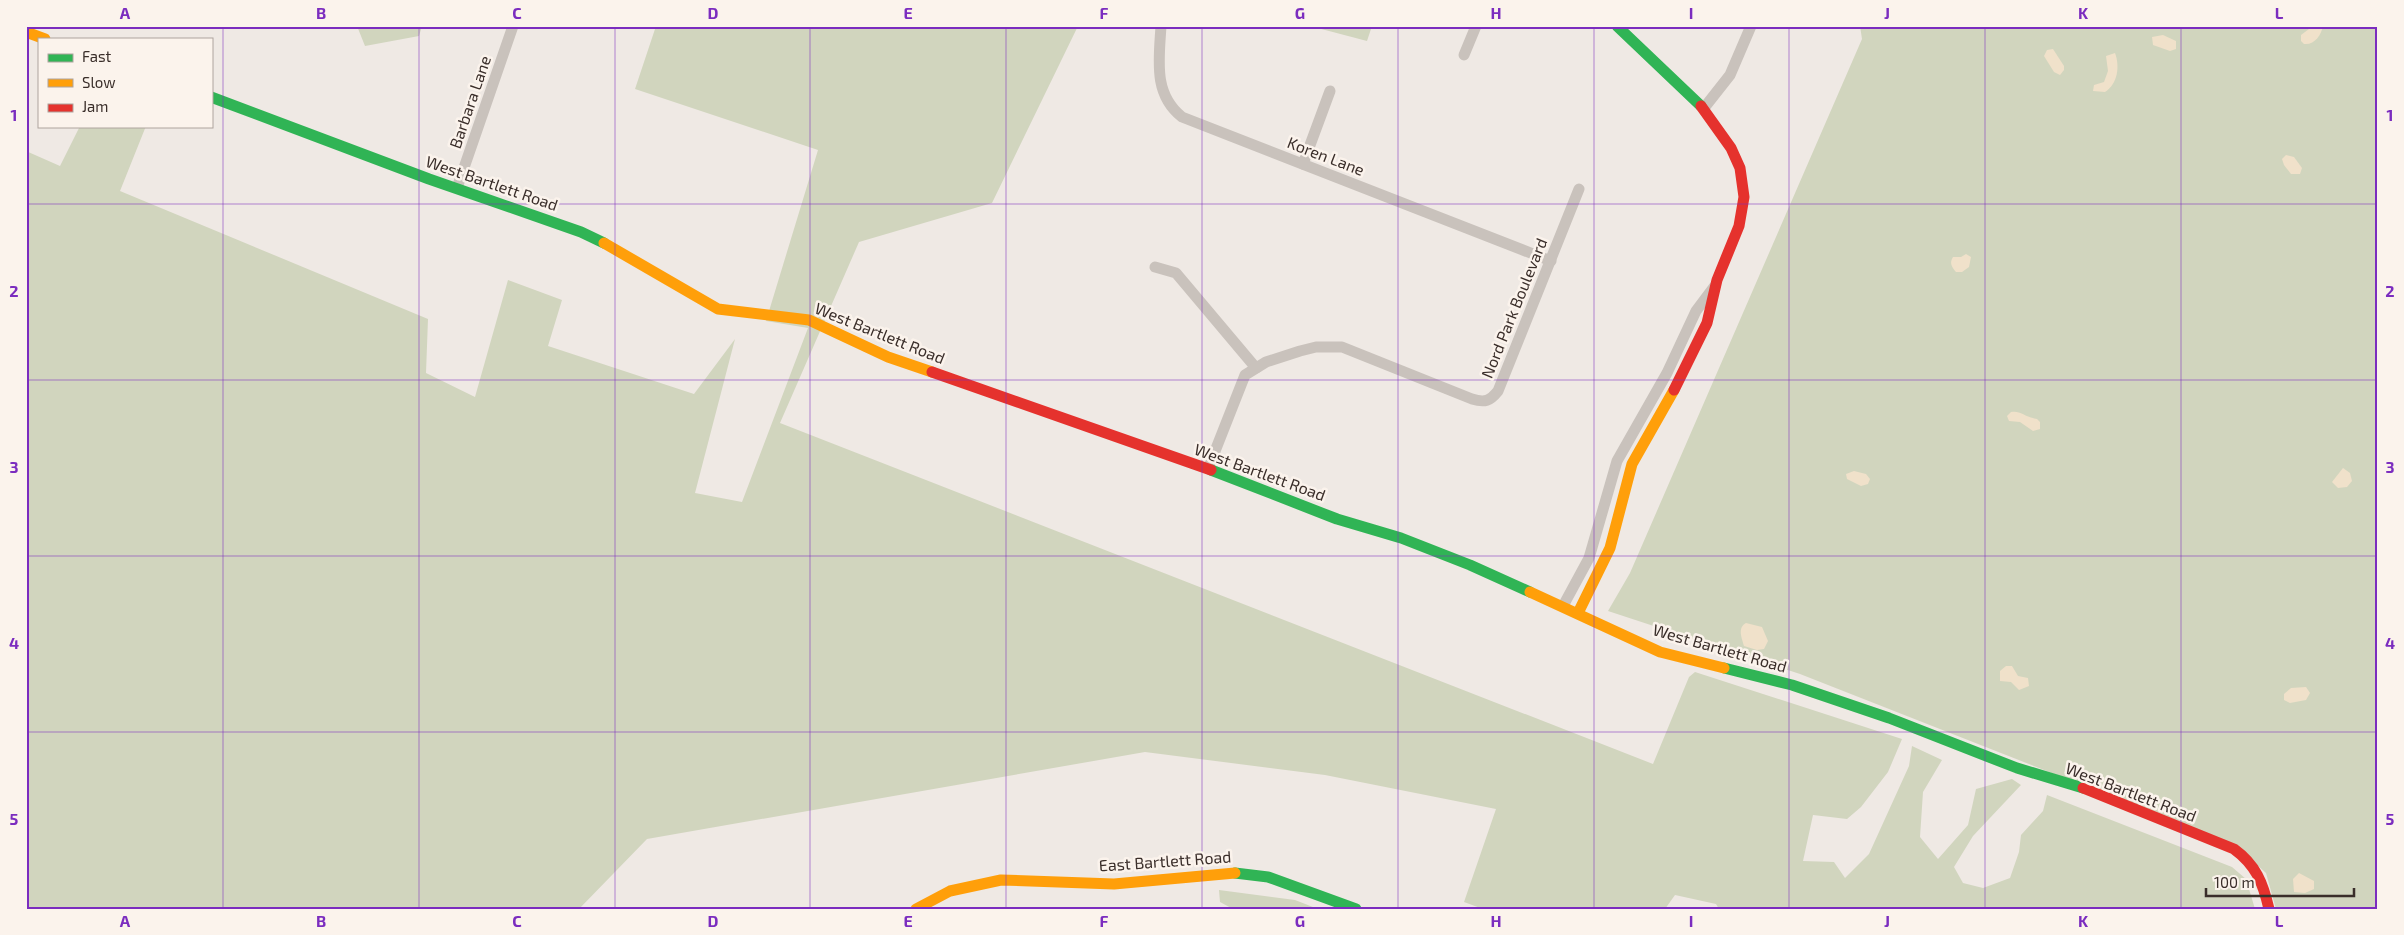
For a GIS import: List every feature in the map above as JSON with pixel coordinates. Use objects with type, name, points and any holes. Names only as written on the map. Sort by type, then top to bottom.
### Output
[{"type":"street","name":"Barbara Lane","points":[[457,188],[513,26]]},
{"type":"street","name":"Koren Lane","points":[[1161,26],[1162,92],[1174,111],[1182,117],[1550,261]]},
{"type":"street","points":[[1464,55],[1476,26]]},
{"type":"street","points":[[1578,613],[1602,566],[1613,538],[1621,495],[1632,463],[1680,378],[1703,332],[1709,317],[1715,286],[1738,231],[1742,211],[1743,179],[1735,153],[1704,108],[1617,26]]},
{"type":"street","points":[[1704,108],[1730,75],[1751,26]]},
{"type":"street","points":[[26,32],[41,38]]},
{"type":"street","points":[[1303,164],[1330,91]]},
{"type":"street","name":"West Bartlett Road","points":[[212,97],[457,188],[544,218],[603,242],[718,309],[809,320],[888,356],[1208,470],[1337,519],[1402,538],[1563,606],[1660,652],[1792,685],[1883,716],[2017,768],[2099,794],[2234,849],[2248,858],[2262,882],[2269,909]]},
{"type":"street","name":"Nord Park Boulevard","points":[[1208,470],[1245,375],[1266,362],[1316,347],[1342,346],[1472,399],[1482,402],[1491,400],[1498,391],[1579,190]]},
{"type":"street","points":[[1155,267],[1176,273],[1256,368]]},
{"type":"street","points":[[1563,606],[1589,558],[1617,461],[1666,373],[1696,311],[1715,286]]},
{"type":"street","points":[[1689,325],[1703,332]]},
{"type":"street","points":[[1589,558],[1602,566]]},
{"type":"street","name":"East Bartlett Road","points":[[916,909],[950,891],[1001,880],[1046,880],[1114,884],[1241,872],[1268,877],[1356,909]]},
{"type":"green space","points":[[357,26],[422,26],[419,36],[365,46]]},
{"type":"green space","points":[[656,26],[1078,26],[992,203],[859,242],[780,423],[1653,764],[1689,677],[1695,672],[1902,739],[1888,772],[1861,807],[1847,819],[1813,815],[1803,861],[1834,862],[1845,878],[1869,854],[1909,766],[1912,746],[1942,760],[1923,792],[1920,837],[1938,859],[1968,825],[1976,789],[2012,779],[2021,785],[1973,836],[1954,867],[1963,883],[1983,888],[2010,878],[2019,852],[2021,835],[2043,811],[2047,795],[2232,867],[2246,879],[2255,909],[1719,909],[1716,904],[1675,895],[1665,909],[1483,909],[1464,902],[1496,809],[1325,775],[1145,752],[647,839],[579,909],[26,909],[26,151],[60,166],[79,128],[145,128],[120,191],[428,319],[426,373],[475,397],[508,280],[562,300],[548,346],[694,394],[735,339],[695,493],[742,502],[808,328],[766,321],[818,150],[635,89]]},
{"type":"green space","points":[[1310,26],[1372,26],[1367,41]]},
{"type":"green space","points":[[1860,26],[2378,26],[2378,909],[2276,909],[2266,873],[2235,845],[1800,674],[1608,611],[1630,573],[1862,39]]},
{"type":"green space","points":[[1219,890],[1295,900],[1318,909],[1233,909],[1220,902]]},
{"type":"sand","points":[[2313,26],[2323,26],[2321,33],[2311,43],[2304,44],[2301,41],[2301,35]]},
{"type":"sand","points":[[2163,35],[2176,41],[2176,49],[2170,51],[2153,45],[2152,37]]},
{"type":"sand","points":[[2053,49],[2064,66],[2064,70],[2060,75],[2054,72],[2044,56],[2047,50]]},
{"type":"sand","points":[[2115,53],[2117,58],[2117,74],[2113,84],[2105,92],[2093,91],[2094,85],[2104,82],[2108,71],[2106,56]]},
{"type":"sand","points":[[2286,155],[2294,157],[2302,168],[2300,174],[2291,174],[2284,165],[2282,159]]},
{"type":"sand","points":[[1966,254],[1971,257],[1969,267],[1962,272],[1956,272],[1951,263],[1953,257],[1961,257]]},
{"type":"sand","points":[[2011,412],[2017,412],[2037,419],[2040,422],[2040,429],[2033,431],[2020,422],[2009,421],[2007,416]]},
{"type":"sand","points":[[2343,468],[2350,473],[2352,481],[2347,487],[2338,488],[2332,482]]},
{"type":"sand","points":[[1854,471],[1866,474],[1870,479],[1868,484],[1861,486],[1847,479],[1846,474]]},
{"type":"sand","points":[[1746,623],[1762,627],[1768,641],[1764,649],[1757,650],[1744,646],[1741,630]]},
{"type":"sand","points":[[2006,666],[2012,666],[2018,676],[2028,678],[2029,686],[2019,690],[2011,682],[2000,681],[2000,671]]},
{"type":"sand","points":[[2306,687],[2310,693],[2306,700],[2290,703],[2284,700],[2284,694],[2291,688]]},
{"type":"sand","points":[[2299,873],[2314,881],[2314,889],[2305,893],[2294,892],[2293,879]]},
{"type":"traffic: fast","points":[[1617,26],[1701,106]]},
{"type":"traffic: fast","points":[[212,97],[429,179],[581,232],[604,243]]},
{"type":"traffic: fast","points":[[1211,470],[1337,519],[1401,538],[1470,565],[1530,592]]},
{"type":"traffic: fast","points":[[1724,668],[1792,685],[1889,718],[2017,768],[2083,788]]},
{"type":"traffic: fast","points":[[1235,873],[1268,877],[1356,909]]},
{"type":"traffic: slow","points":[[26,32],[42,38]]},
{"type":"traffic: slow","points":[[604,243],[718,309],[809,320],[888,357],[932,372]]},
{"type":"traffic: slow","points":[[1578,613],[1610,548],[1632,464],[1674,390]]},
{"type":"traffic: slow","points":[[1530,592],[1660,652],[1724,668]]},
{"type":"traffic: slow","points":[[916,909],[950,891],[1001,880],[1114,884],[1235,873]]},
{"type":"traffic: jam","points":[[1674,390],[1707,323],[1717,280],[1739,226],[1744,197],[1740,168],[1731,148],[1701,106]]},
{"type":"traffic: jam","points":[[932,372],[1211,470]]},
{"type":"traffic: jam","points":[[2083,788],[2234,849],[2248,861],[2258,875],[2269,909]]}]
